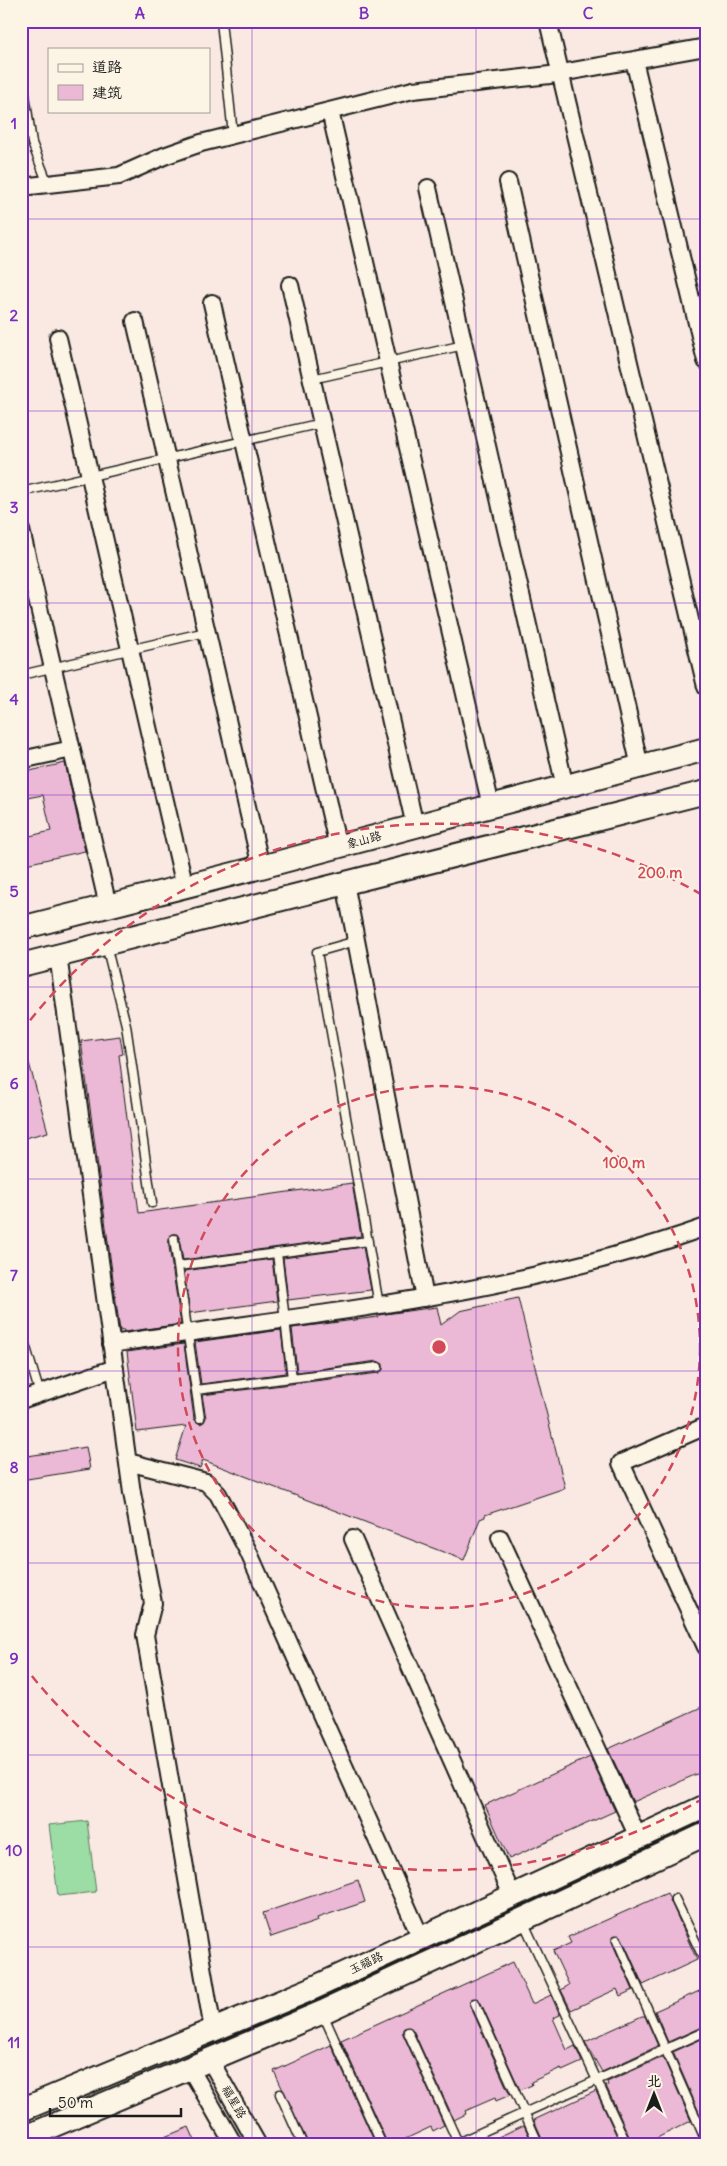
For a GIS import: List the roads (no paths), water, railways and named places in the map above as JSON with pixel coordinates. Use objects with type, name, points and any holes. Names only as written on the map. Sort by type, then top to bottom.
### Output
[{"type":"street","points":[[548,21],[706,687]]},
{"type":"street","points":[[21,187],[119,176],[183,149],[421,89],[446,85],[480,84],[559,73],[706,47]]},
{"type":"street","points":[[634,60],[706,362]]},
{"type":"street","points":[[330,111],[491,806]]},
{"type":"street","points":[[508,182],[640,767]]},
{"type":"street","points":[[428,188],[565,786]]},
{"type":"street","points":[[290,285],[416,826]]},
{"type":"street","points":[[212,303],[338,847]]},
{"type":"street","points":[[134,321],[261,867]]},
{"type":"street","points":[[58,338],[185,887]]},
{"type":"street","points":[[21,530],[108,906]]},
{"type":"street","points":[[21,760],[72,749]]},
{"type":"street","name":"象山路","points":[[21,928],[185,887],[706,749]]},
{"type":"street","points":[[21,965],[706,792]]},
{"type":"street","points":[[345,883],[425,1298]]},
{"type":"street","points":[[58,955],[114,1368],[128,1462],[153,1603],[145,1635],[213,2030]]},
{"type":"street","points":[[111,1344],[451,1294],[577,1267],[628,1253],[706,1227]]},
{"type":"street","points":[[21,1400],[114,1368]]},
{"type":"street","points":[[706,1426],[621,1463],[706,1647]]},
{"type":"street","points":[[128,1462],[206,1482],[218,1494],[248,1550],[421,1938]]},
{"type":"street","points":[[500,1538],[638,1837]]},
{"type":"street","points":[[353,1539],[512,1895]]},
{"type":"street","name":"玉福路","points":[[21,2110],[309,1990],[706,1806]]},
{"type":"street","points":[[21,2139],[322,2012],[706,1834]]},
{"type":"street","name":"福星路","points":[[200,2064],[234,2145]]},
{"type":"street","name":"福星路","points":[[200,2064],[258,2145]]},
{"type":"lane","points":[[222,21],[233,135]]},
{"type":"lane","points":[[21,67],[32,143],[48,184]]},
{"type":"lane","points":[[312,379],[464,346]]},
{"type":"lane","points":[[21,492],[322,423]]},
{"type":"lane","points":[[21,675],[206,632]]},
{"type":"lane","points":[[356,942],[317,952],[379,1305]]},
{"type":"lane","points":[[106,943],[126,1025],[152,1203]]},
{"type":"lane","points":[[174,1239],[200,1418]]},
{"type":"lane","points":[[178,1266],[368,1241]]},
{"type":"lane","points":[[277,1253],[292,1378]]},
{"type":"lane","points":[[21,1331],[40,1394]]},
{"type":"lane","points":[[196,1390],[378,1367]]},
{"type":"lane","points":[[675,1899],[706,1963]]},
{"type":"lane","points":[[522,1920],[627,2145]]},
{"type":"lane","points":[[617,1940],[706,2141]]},
{"type":"lane","points":[[476,2003],[539,2145]]},
{"type":"lane","points":[[322,2012],[382,2145]]},
{"type":"lane","points":[[408,2032],[457,2144],[706,2031]]},
{"type":"lane","points":[[280,2094],[304,2145]]}]
